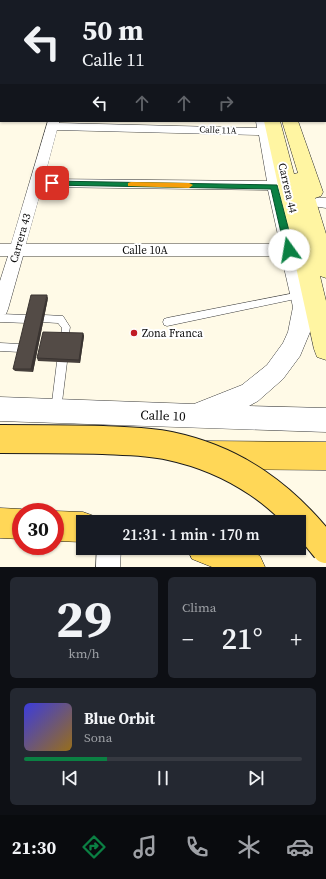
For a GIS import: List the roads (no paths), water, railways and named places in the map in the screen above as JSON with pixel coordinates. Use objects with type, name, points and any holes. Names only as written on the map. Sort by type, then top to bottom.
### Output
[{"type":"main road","points":[[276,124],[322,203],[326,233]]},
{"type":"main road","name":"Carrera 44","points":[[276,124],[326,270]]},
{"type":"main road","name":"Carrera 44","points":[[276,124],[326,349]]},
{"type":"main road","points":[[0,439],[124,441],[169,446],[203,455],[234,468],[269,490],[293,509],[307,524],[326,549]]},
{"type":"main road","points":[[0,453],[326,456]]},
{"type":"main road","points":[[0,523],[12,524]]},
{"type":"main road","points":[[64,526],[76,527]]},
{"type":"main road","points":[[306,532],[326,532]]},
{"type":"main road","points":[[225,555],[249,567]]},
{"type":"street","name":"Calle 11A","points":[[54,123],[276,124]]},
{"type":"street","name":"Carrera 43","points":[[0,309],[54,123]]},
{"type":"street","name":"Carrera 44","points":[[276,124],[274,186],[289,250]]},
{"type":"street","points":[[36,183],[274,186]]},
{"type":"street","name":"Calle 10A","points":[[0,250],[289,250]]},
{"type":"street","points":[[182,415],[200,412],[234,401],[259,386],[275,372],[292,349],[299,332],[303,307],[289,250]]},
{"type":"street","name":"Calle 10","points":[[0,409],[326,420]]},
{"type":"street","points":[[0,532],[12,530]]},
{"type":"street","points":[[108,567],[109,555]]},
{"type":"lane","points":[[167,322],[300,295]]},
{"type":"lane","points":[[0,318],[27,319]]},
{"type":"lane","points":[[44,319],[60,319],[66,328],[65,336]]},
{"type":"lane","points":[[0,347],[20,348]]},
{"type":"lane","points":[[56,410],[62,362]]},
{"type":"place","name":"Zona Franca","points":[[134,333]]}]
